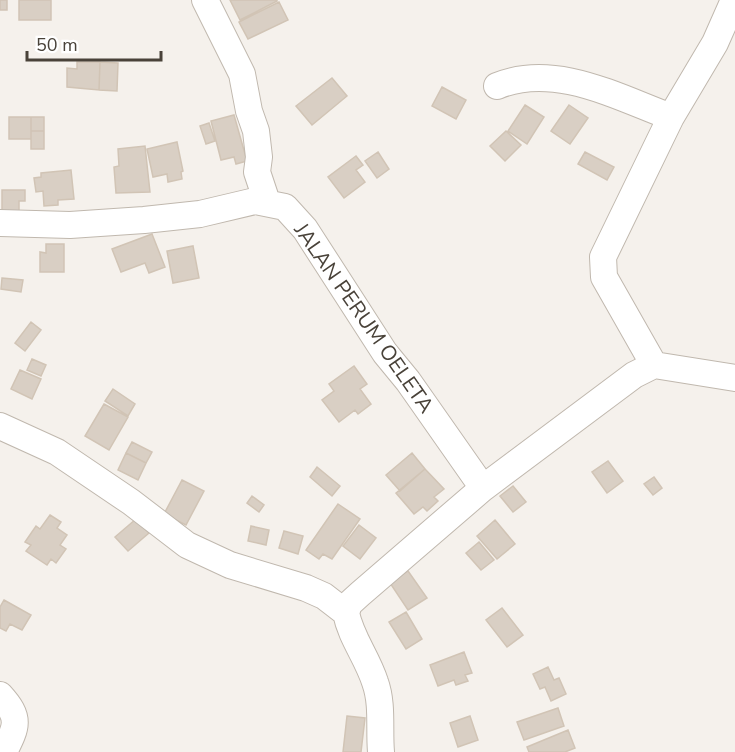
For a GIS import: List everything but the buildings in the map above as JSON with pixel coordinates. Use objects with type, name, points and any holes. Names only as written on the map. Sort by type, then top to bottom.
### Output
[{"type":"street","points":[[0,223],[70,225],[144,220],[200,214],[255,201],[267,202],[257,172],[259,157],[256,131],[249,111],[242,74],[205,0]]},
{"type":"street","points":[[654,365],[604,277],[601,266],[603,257],[671,117],[716,43],[734,0]]},
{"type":"street","points":[[496,86],[508,81],[536,78],[578,83],[671,117]]},
{"type":"street","name":"JALAN PERUM OELETA","points":[[267,202],[285,207],[305,229],[385,353],[408,381],[483,488]]},
{"type":"street","points":[[381,752],[380,704],[376,684],[366,658],[350,631],[346,613],[350,604],[483,488],[611,391],[654,365],[735,378]]},
{"type":"street","points":[[0,426],[57,452],[131,502],[187,545],[230,565],[306,588],[324,596],[346,613]]},
{"type":"street","points":[[0,695],[11,707],[16,725],[4,752]]}]
